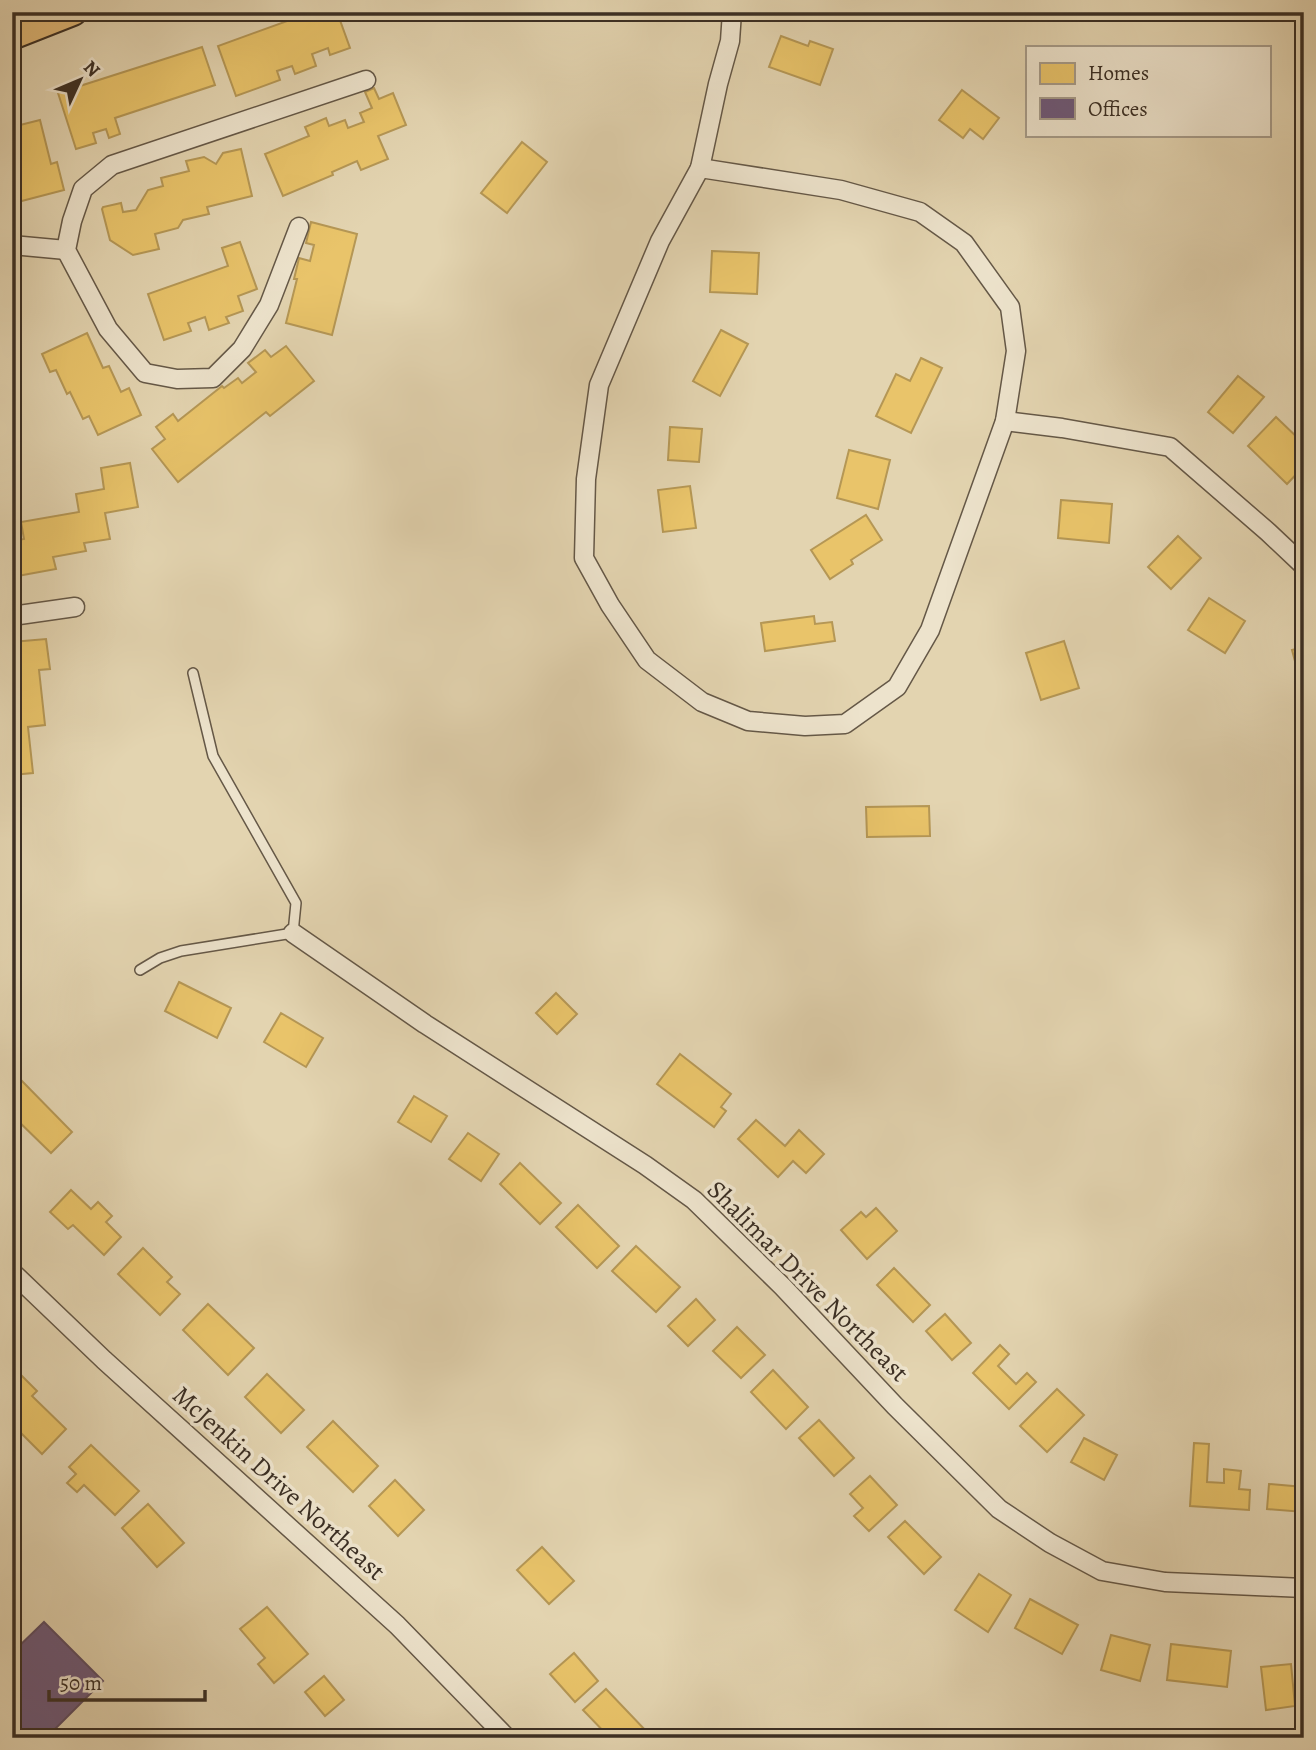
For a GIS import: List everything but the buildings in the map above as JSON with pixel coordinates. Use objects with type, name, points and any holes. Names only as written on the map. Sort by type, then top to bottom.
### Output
[{"type":"main road","points":[[12,36],[73,12]]},
{"type":"street","points":[[700,169],[841,190],[920,212],[964,243],[1010,307],[1016,351],[1004,421],[930,630],[897,687],[845,723],[805,726],[748,721],[702,702],[647,660],[610,605],[584,558],[586,479],[599,386],[660,241],[700,169],[730,41],[732,12]]},
{"type":"street","points":[[299,227],[269,305],[242,349],[213,378],[177,379],[145,373],[107,329],[66,250],[83,189],[112,164],[366,80]]},
{"type":"street","points":[[12,245],[66,250]]},
{"type":"street","points":[[1004,421],[1170,447],[1303,565]]},
{"type":"street","points":[[12,616],[75,607]]},
{"type":"street","name":"Shalimar Drive Northeast","points":[[293,933],[425,1024],[645,1165],[694,1200],[783,1287],[904,1415],[999,1509],[1050,1543],[1102,1571],[1165,1582],[1304,1588]]},
{"type":"street","name":"McJenkin Drive Northeast","points":[[12,1272],[104,1360],[397,1625],[507,1738]]},
{"type":"lane","points":[[140,970],[160,958],[181,951],[293,933],[296,903],[213,756],[193,673]]}]
